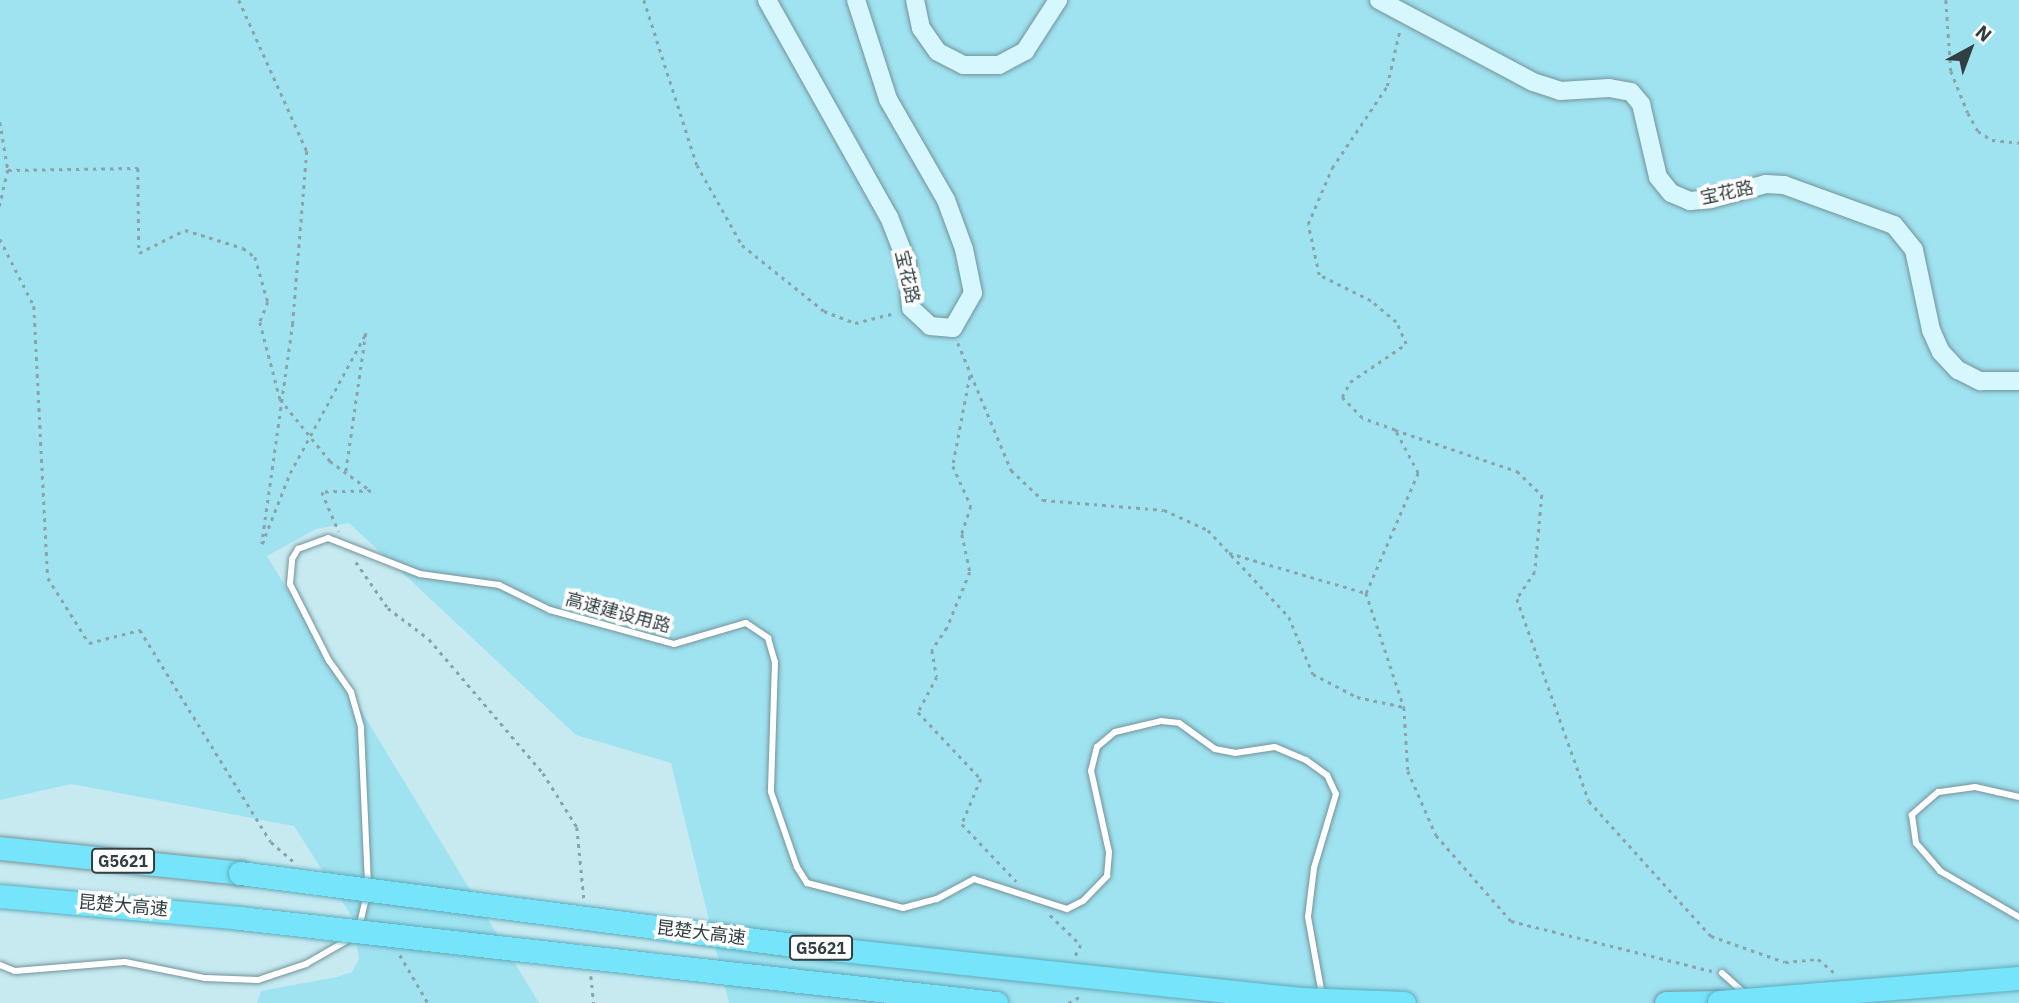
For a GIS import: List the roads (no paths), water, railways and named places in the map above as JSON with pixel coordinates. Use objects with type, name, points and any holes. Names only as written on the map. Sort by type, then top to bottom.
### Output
[{"type":"highway","name":"昆楚大高速","points":[[3,848],[240,873],[786,944],[1301,999],[1404,1003]]},
{"type":"highway","name":"昆楚大高速","points":[[0,896],[240,918],[996,1003]]},
{"type":"highway","points":[[1666,1003],[1719,1002],[2019,978]]},
{"type":"main road","name":"宝花路","points":[[767,0],[888,217],[907,263],[911,308],[930,326],[953,328],[972,293],[964,250],[946,200],[888,99],[856,0]]},
{"type":"main road","points":[[915,0],[921,27],[938,52],[963,65],[999,65],[1025,51],[1058,0]]},
{"type":"main road","name":"宝花路","points":[[1379,0],[1404,15],[1560,91],[1609,88],[1631,92],[1641,104],[1658,177],[1671,193],[1690,201],[1711,199],[1766,184],[1784,185],[1894,225],[1914,250],[1931,330],[1941,352],[1958,370],[1980,381],[2019,381]]},
{"type":"lane","name":"高速建设用路","points":[[0,965],[15,971],[125,962],[205,978],[258,980],[306,964],[349,943],[363,921],[369,874],[360,727],[351,692],[329,661],[290,584],[292,559],[298,549],[328,538],[420,574],[499,585],[550,610],[674,643],[746,623],[768,638],[775,662],[771,792],[786,843],[807,883],[903,908],[937,900],[974,880],[1028,894],[1067,909],[1083,901],[1107,876],[1110,852],[1091,771],[1097,747],[1115,732],[1161,721],[1179,723],[1214,749],[1235,753],[1275,747],[1306,760],[1326,775],[1336,794],[1314,868],[1308,917],[1319,989],[1326,1003]]},
{"type":"lane","points":[[2019,797],[1975,787],[1938,792],[1912,815],[1916,843],[1940,871],[2019,917]]},
{"type":"lane","points":[[1722,973],[1756,1003]]}]
